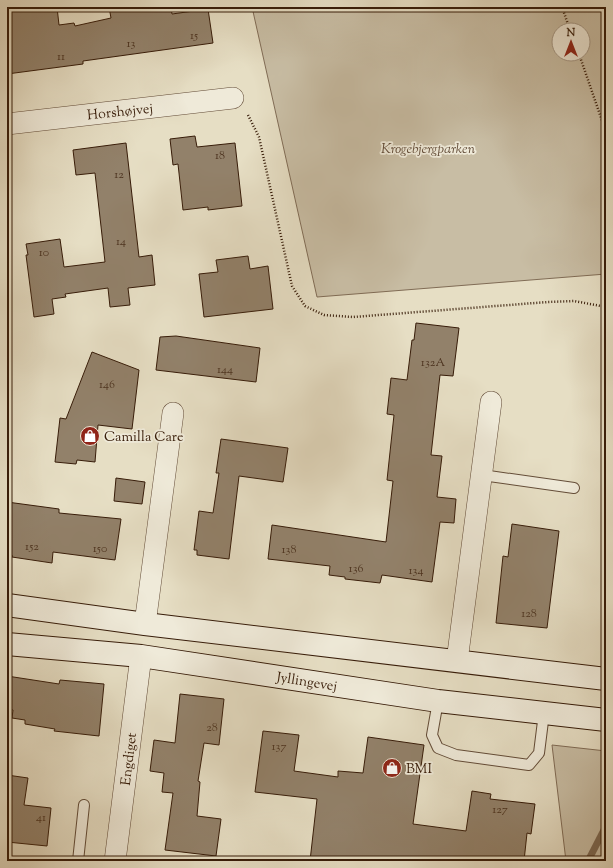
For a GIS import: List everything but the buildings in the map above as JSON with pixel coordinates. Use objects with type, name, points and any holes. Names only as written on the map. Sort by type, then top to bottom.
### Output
[{"type":"street","name":"Horshøjvej","points":[[7,124],[233,98]]},
{"type":"street","points":[[457,661],[491,402]]},
{"type":"street","points":[[145,624],[173,413]]},
{"type":"street","points":[[7,605],[145,624],[606,679]]},
{"type":"street","name":"Jyllingevej","points":[[7,644],[141,656],[438,701],[606,720]]},
{"type":"street","name":"Engdiget","points":[[115,861],[141,656]]},
{"type":"lane","points":[[482,475],[574,488]]},
{"type":"lane","points":[[438,701],[432,735],[438,748],[456,755],[529,765],[539,753],[544,713]]},
{"type":"lane","points":[[78,861],[84,805]]},
{"type":"path","points":[[562,7],[567,22]]},
{"type":"path","points":[[582,62],[606,132]]},
{"type":"path","points":[[233,98],[250,117],[259,137],[292,286],[305,306],[324,315],[353,316],[574,301],[606,307]]},
{"type":"green space","name":"Krogebjergparken","points":[[252,7],[606,7],[606,274],[317,297]]},
{"type":"green space","points":[[552,745],[606,751],[606,861],[566,861]]},
{"type":"waterway","points":[[588,861],[606,826]]},
{"type":"place","name":"Camilla Care","points":[[90,436]]},
{"type":"place","name":"BMI","points":[[392,768]]}]
